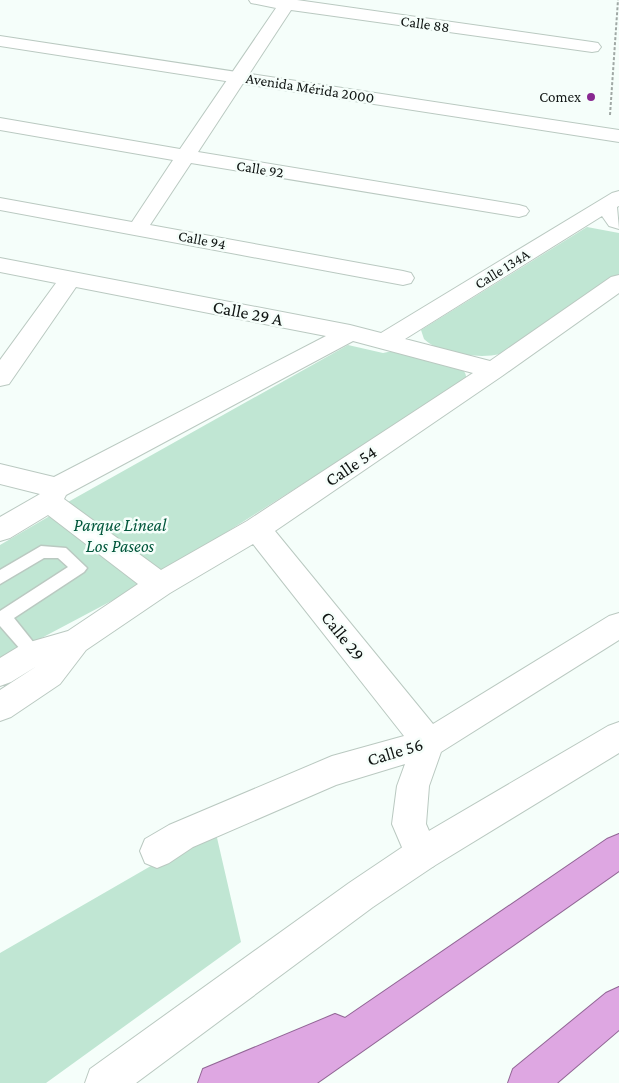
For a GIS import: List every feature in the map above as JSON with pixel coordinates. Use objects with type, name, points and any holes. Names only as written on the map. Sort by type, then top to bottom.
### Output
[{"type":"highway","points":[[284,1083],[619,851]]},
{"type":"highway","points":[[217,1083],[387,1010]]},
{"type":"highway","points":[[526,1083],[616,1011]]},
{"type":"street","name":"Calle 88","points":[[258,0],[288,2],[592,47]]},
{"type":"street","points":[[138,228],[288,2]]},
{"type":"street","name":"Avenida Mérida 2000","points":[[0,32],[619,136]]},
{"type":"street","name":"Avenida Mérida 2000","points":[[0,41],[619,122]]},
{"type":"street","name":"Calle 92","points":[[0,124],[519,211]]},
{"type":"street","points":[[613,201],[616,222],[619,224]]},
{"type":"street","name":"Calle 134A","points":[[385,341],[613,201]]},
{"type":"street","name":"Calle 94","points":[[0,204],[403,278]]},
{"type":"street","name":"Calle 29 A","points":[[0,266],[350,333],[494,370]]},
{"type":"street","points":[[0,378],[70,279]]},
{"type":"street","name":"Calle 54","points":[[0,673],[34,653],[76,641],[160,585],[257,529],[494,370],[619,282]]},
{"type":"street","points":[[0,530],[53,495],[350,333]]},
{"type":"street","points":[[0,474],[53,495],[160,585]]},
{"type":"street","name":"Calle 29","points":[[257,529],[429,742]]},
{"type":"street","name":"Calle 56","points":[[157,851],[181,836],[332,771],[429,742],[619,625]]},
{"type":"street","name":"Calle 54","points":[[0,706],[49,675],[76,641]]},
{"type":"street","points":[[104,1083],[361,895],[422,854],[619,736]]},
{"type":"street","points":[[422,854],[409,824],[413,786],[429,742]]},
{"type":"lane","points":[[0,578],[40,552],[61,552],[79,568],[2,618],[34,653]]},
{"type":"path","points":[[601,114],[611,116],[618,0]]},
{"type":"green space","points":[[587,227],[619,233],[619,274],[500,354],[482,356],[449,352],[424,339],[421,330]]},
{"type":"green space","name":"Parque Lineal Los Paseos","points":[[348,345],[383,353],[393,351],[460,366],[465,373],[466,379],[151,580],[0,660],[0,545],[60,510],[68,502]]},
{"type":"green space","points":[[215,829],[241,942],[46,1083],[0,1083],[0,953]]},
{"type":"place","name":"Comex","points":[[591,97]]}]
